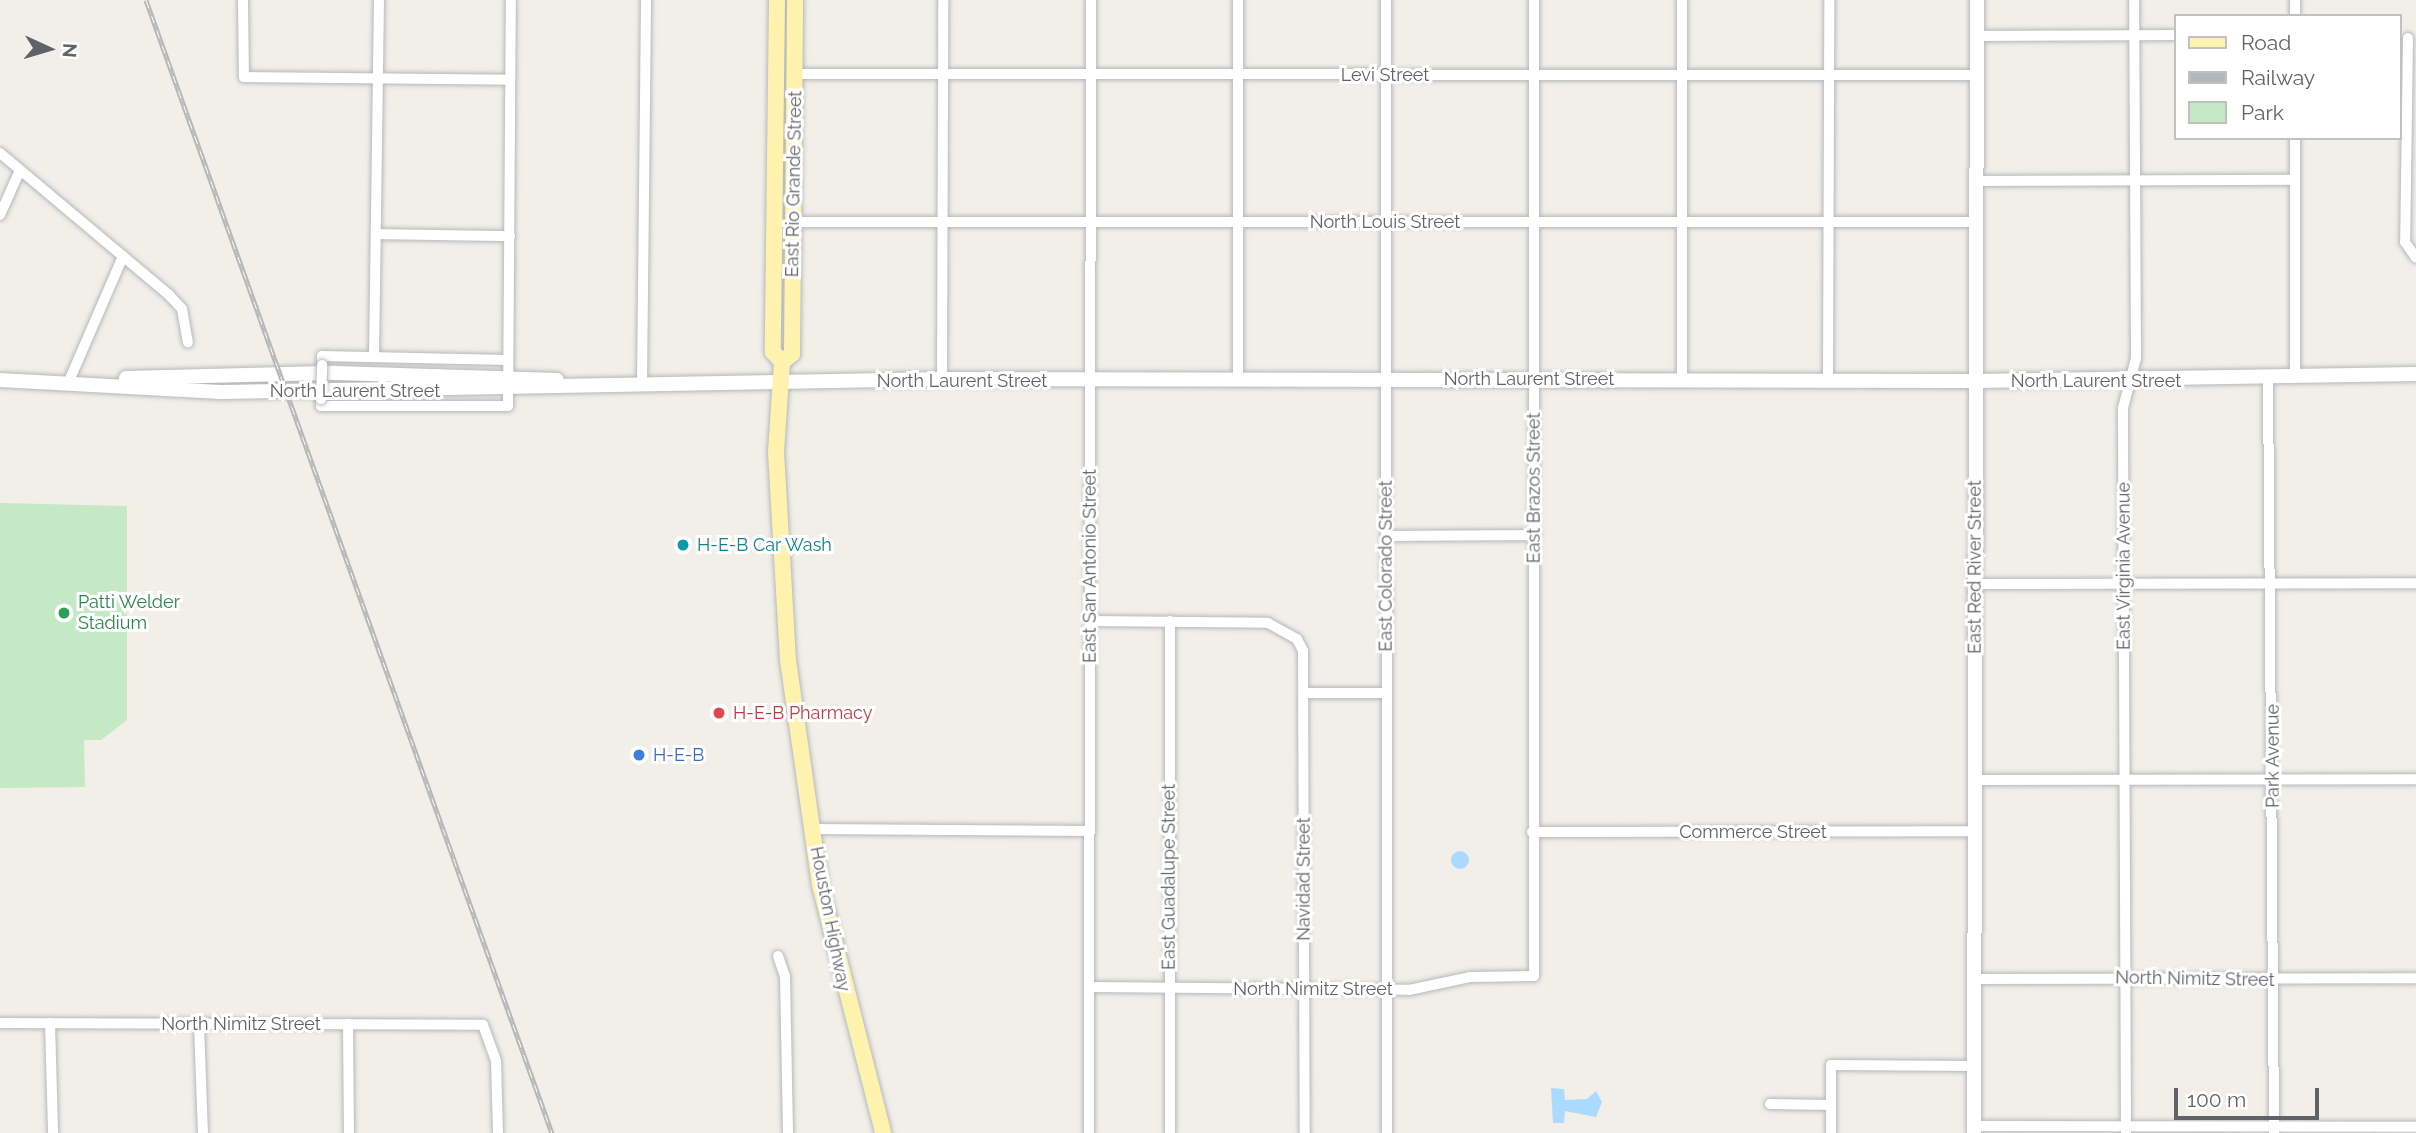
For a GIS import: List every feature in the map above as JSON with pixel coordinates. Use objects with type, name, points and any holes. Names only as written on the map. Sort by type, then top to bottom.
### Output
[{"type":"main road","name":"East Rio Grande Street","points":[[777,0],[773,352],[782,362],[776,452],[788,660]]},
{"type":"main road","name":"East Rio Grande Street","points":[[782,362],[792,354],[795,0]]},
{"type":"main road","name":"East Red River Street","points":[[1974,1130],[1976,0]]},
{"type":"main road","name":"North Laurent Street","points":[[0,380],[69,381],[203,373],[508,384],[642,385],[942,379],[2268,380],[2416,374]]},
{"type":"main road","name":"Houston Highway","points":[[788,660],[813,829],[850,1022],[883,1133]]},
{"type":"street","points":[[243,0],[244,77],[510,80]]},
{"type":"street","points":[[374,356],[379,0]]},
{"type":"street","points":[[508,360],[322,356],[321,406],[508,406],[511,0]]},
{"type":"street","points":[[642,385],[646,0]]},
{"type":"street","points":[[942,379],[943,0]]},
{"type":"street","name":"East San Antonio Street","points":[[1089,1133],[1091,0]]},
{"type":"street","points":[[1238,0],[1238,380]]},
{"type":"street","name":"East Colorado Street","points":[[1386,0],[1387,1133]]},
{"type":"street","name":"East Brazos Street","points":[[1534,0],[1534,976]]},
{"type":"street","points":[[1682,0],[1682,380]]},
{"type":"street","points":[[1828,380],[1829,0]]},
{"type":"street","name":"East Virginia Avenue","points":[[2126,1130],[2123,408],[2133,380],[2134,0]]},
{"type":"street","points":[[1976,36],[2174,35]]},
{"type":"street","points":[[2408,38],[2405,230],[2406,246],[2416,258]]},
{"type":"street","name":"Levi Street","points":[[794,74],[1976,75]]},
{"type":"street","points":[[2295,140],[2295,377]]},
{"type":"street","points":[[0,153],[123,256],[181,309],[188,342]]},
{"type":"street","points":[[0,215],[20,170]]},
{"type":"street","points":[[1976,181],[2135,183],[2295,180]]},
{"type":"street","name":"North Louis Street","points":[[793,222],[1977,222]]},
{"type":"street","points":[[377,234],[509,236]]},
{"type":"street","points":[[69,381],[123,256]]},
{"type":"street","name":"Park Avenue","points":[[2268,380],[2272,584],[2274,1130]]},
{"type":"street","points":[[1386,536],[1535,535]]},
{"type":"street","points":[[1975,584],[2416,583]]},
{"type":"street","points":[[1090,621],[1170,621]]},
{"type":"street","name":"Navidad Street","points":[[1170,621],[1268,623],[1287,632],[1303,651],[1306,693],[1304,1133]]},
{"type":"street","name":"East Guadalupe Street","points":[[1170,621],[1170,1133]]},
{"type":"street","points":[[1306,693],[1387,693]]},
{"type":"street","points":[[1974,780],[2416,779]]},
{"type":"street","points":[[813,829],[1090,831]]},
{"type":"street","name":"Commerce Street","points":[[1532,832],[1974,831]]},
{"type":"street","points":[[778,956],[785,976],[788,1133]]},
{"type":"street","name":"North Nimitz Street","points":[[1090,987],[1387,989],[1534,976]]},
{"type":"street","name":"North Nimitz Street","points":[[1974,979],[2275,981],[2416,978]]},
{"type":"street","name":"North Nimitz Street","points":[[0,1023],[483,1025],[496,1061],[498,1133]]},
{"type":"street","points":[[50,1023],[53,1133]]},
{"type":"street","points":[[199,1024],[203,1133]]},
{"type":"street","points":[[348,1024],[349,1133]]},
{"type":"street","points":[[1832,1133],[1831,1065],[1975,1066]]},
{"type":"street","points":[[1770,1104],[1831,1105]]},
{"type":"street","points":[[1974,1130],[2416,1127]]},
{"type":"green space","name":"Patti Welder Stadium","points":[[0,503],[127,506],[127,720],[101,740],[84,740],[85,787],[0,788]]},
{"type":"water","points":[[1456,851],[1464,851],[1469,860],[1467,867],[1456,869],[1451,864],[1451,856]]},
{"type":"water","points":[[1551,1088],[1564,1089],[1565,1100],[1587,1099],[1596,1091],[1602,1102],[1596,1117],[1565,1111],[1564,1123],[1553,1123]]},
{"type":"railway","points":[[146,0],[552,1133]]},
{"type":"place","name":"H-E-B Car Wash","points":[[683,545]]},
{"type":"place","name":"Patti Welder Stadium","points":[[64,613]]},
{"type":"place","name":"H-E-B Pharmacy","points":[[719,713]]},
{"type":"place","name":"H-E-B","points":[[639,755]]}]
